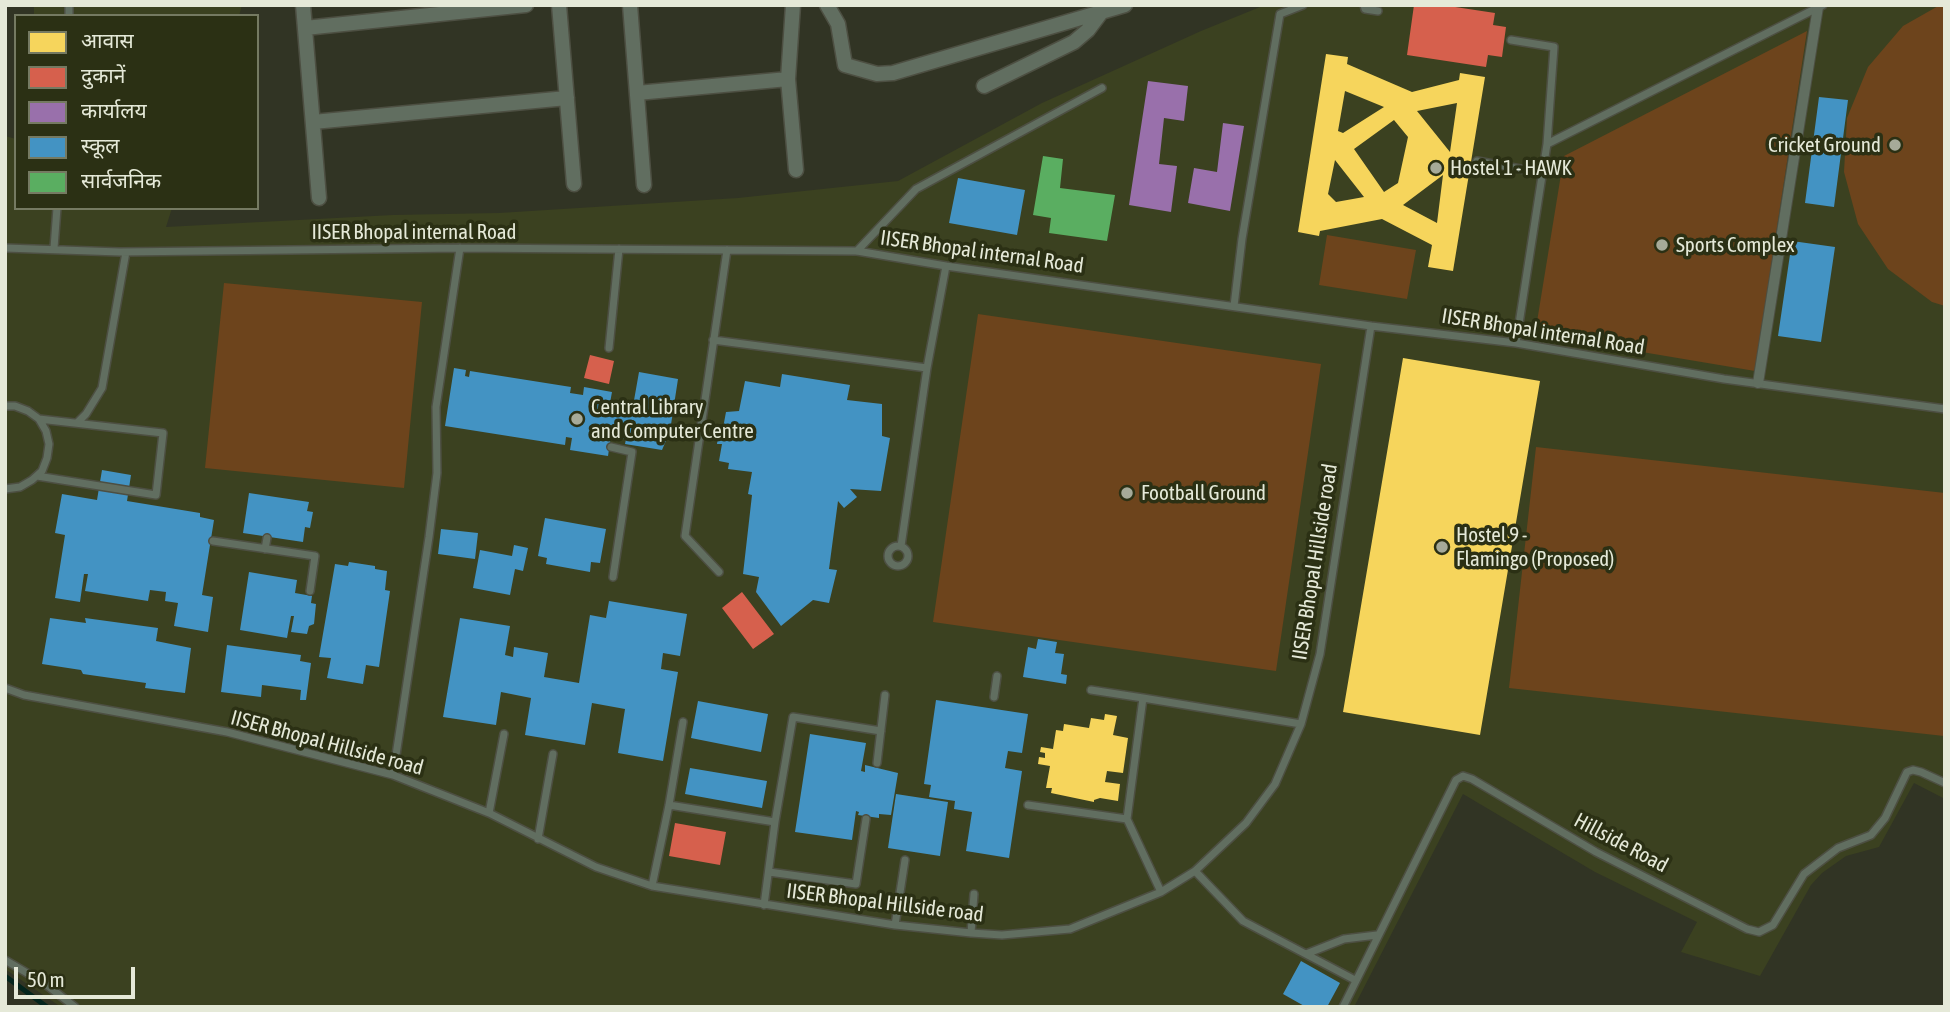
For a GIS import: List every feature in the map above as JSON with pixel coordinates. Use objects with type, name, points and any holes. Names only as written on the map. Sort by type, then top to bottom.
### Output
[{"type":"street","points":[[303,5],[319,198]]},
{"type":"street","points":[[305,28],[526,5]]},
{"type":"street","points":[[559,5],[574,184]]},
{"type":"street","points":[[630,5],[644,185]]},
{"type":"street","points":[[793,5],[788,79],[796,170]]},
{"type":"street","points":[[827,5],[838,24],[845,65],[877,74],[894,74],[1125,5]]},
{"type":"street","points":[[1758,383],[1820,6]]},
{"type":"street","points":[[984,86],[1074,41],[1088,30],[1103,10]]},
{"type":"street","points":[[637,93],[788,79]]},
{"type":"street","points":[[313,122],[567,98]]},
{"type":"lane","points":[[1234,306],[1242,239],[1280,14],[1303,5]]},
{"type":"lane","points":[[1364,5],[1365,9],[1378,11]]},
{"type":"lane","points":[[1547,144],[1820,6]]},
{"type":"lane","points":[[1511,40],[1554,47],[1547,144],[1516,343]]},
{"type":"lane","points":[[857,251],[916,189],[1102,88]]},
{"type":"lane","points":[[1478,161],[1542,173]]},
{"type":"lane","points":[[54,248],[57,210]]},
{"type":"lane","name":"IISER Bhopal internal Road","points":[[5,248],[127,252],[460,248],[857,251],[1371,326],[1516,343],[1758,383],[1945,409]]},
{"type":"lane","points":[[393,775],[437,474],[436,407],[460,248]]},
{"type":"lane","points":[[609,348],[619,249]]},
{"type":"lane","points":[[719,572],[685,536],[727,250]]},
{"type":"lane","points":[[77,423],[102,388],[127,252]]},
{"type":"lane","points":[[901,545],[927,368],[946,266]]},
{"type":"lane","name":"IISER Bhopal Hillside road","points":[[5,688],[24,695],[227,732],[393,775],[489,813],[596,867],[652,886],[895,925],[971,933],[1002,935],[1070,929],[1161,892],[1195,871],[1246,823],[1275,784],[1301,724],[1320,654],[1371,326]]},
{"type":"lane","points":[[713,340],[927,368]]},
{"type":"lane","points":[[5,406],[15,406],[28,411],[38,419],[46,431],[49,444],[47,458],[37,476],[20,487],[5,489]]},
{"type":"lane","points":[[37,476],[156,495],[163,433],[38,419]]},
{"type":"lane","points":[[611,447],[632,452],[613,577]]},
{"type":"lane","points":[[265,549],[267,538]]},
{"type":"lane","points":[[213,541],[315,556],[310,591]]},
{"type":"lane","points":[[994,697],[997,676]]},
{"type":"lane","points":[[1091,690],[1301,724]]},
{"type":"lane","points":[[877,763],[885,695]]},
{"type":"lane","points":[[1143,698],[1127,819],[1161,892]]},
{"type":"lane","points":[[764,905],[793,717],[881,731]]},
{"type":"lane","points":[[652,886],[683,722]]},
{"type":"lane","points":[[489,813],[504,734]]},
{"type":"lane","points":[[538,839],[554,754]]},
{"type":"lane","name":"Hillside Road","points":[[1343,1007],[1456,780],[1463,776],[1596,852],[1747,929],[1759,932],[1773,925],[1804,874],[1838,848],[1871,835],[1885,818],[1908,772],[1913,769],[1945,783]]},
{"type":"lane","points":[[669,805],[775,822]]},
{"type":"lane","points":[[1028,805],[1127,819]]},
{"type":"lane","points":[[769,872],[856,884],[866,819]]},
{"type":"lane","points":[[895,925],[905,860]]},
{"type":"lane","points":[[1195,871],[1243,921],[1355,980]]},
{"type":"lane","points":[[971,933],[974,894]]},
{"type":"lane","points":[[1306,954],[1344,939],[1377,935]]},
{"type":"lane","points":[[5,960],[44,983],[75,1007]]},
{"type":"shaded area","points":[[34,5],[242,5],[240,14],[34,14]]},
{"type":"shaded area","points":[[1265,5],[1945,5],[1945,799],[1914,783],[1879,847],[1846,856],[1822,873],[1811,885],[1760,976],[1681,952],[1697,922],[1595,872],[1463,794],[1354,1007],[61,1007],[5,969],[5,136],[14,138],[14,210],[171,210],[166,227],[393,215],[499,213],[738,198],[898,181],[1042,103]]},
{"type":"shaded area","name":"Cricket Ground","points":[[1940,5],[1945,5],[1945,306],[1932,302],[1888,269],[1858,224],[1844,172],[1847,118],[1868,67],[1903,26]]},
{"type":"shaded area","name":"Sports Complex","points":[[1807,31],[1755,371],[1535,334],[1564,156]]},
{"type":"shaded area","points":[[1327,235],[1416,250],[1407,299],[1319,285]]},
{"type":"shaded area","points":[[224,283],[422,302],[404,488],[205,468]]},
{"type":"shaded area","name":"Football Ground","points":[[978,314],[1321,364],[1276,671],[933,622]]},
{"type":"shaded area","points":[[1536,447],[1945,493],[1944,736],[1509,688]]},
{"type":"building: आवास","name":"Hostel 1 - HAWK","points":[[1326,54],[1348,57],[1347,64],[1412,92],[1459,80],[1460,73],[1485,77],[1453,271],[1428,267],[1432,245],[1382,219],[1320,231],[1319,236],[1298,232]],"holes":[[[1345,91],[1384,107],[1343,133],[1338,131]],[[1457,103],[1450,152],[1417,111]],[[1394,120],[1408,137],[1398,183],[1384,192],[1354,149]],[[1335,160],[1364,197],[1336,202],[1328,194]],[[1443,175],[1437,223],[1403,205]]]},
{"type":"building: आवास","name":"Hostel 9 - Flamingo (Proposed)","points":[[1403,358],[1540,381],[1480,735],[1343,712]]},
{"type":"building: आवास","points":[[1105,714],[1117,716],[1113,735],[1128,738],[1123,773],[1107,771],[1105,782],[1120,784],[1118,801],[1100,798],[1094,802],[1051,793],[1052,788],[1046,788],[1050,766],[1038,764],[1039,757],[1045,758],[1045,753],[1040,752],[1041,747],[1053,749],[1056,730],[1063,731],[1064,724],[1089,728],[1091,718],[1104,720]]},
{"type":"building: दुकानें","points":[[1414,5],[1442,5],[1495,13],[1493,25],[1506,27],[1502,57],[1488,55],[1486,67],[1407,55]]},
{"type":"building: दुकानें","points":[[590,355],[614,361],[609,384],[584,378]]},
{"type":"building: दुकानें","points":[[742,592],[774,634],[753,649],[722,608]]},
{"type":"building: दुकानें","points":[[675,823],[726,832],[720,865],[669,856]]},
{"type":"building: कार्यालय","points":[[1148,81],[1188,86],[1184,121],[1164,118],[1159,164],[1177,166],[1171,212],[1129,205]]},
{"type":"building: कार्यालय","points":[[1223,123],[1244,126],[1230,211],[1188,203],[1194,168],[1217,172]]},
{"type":"building: स्कूल","points":[[1819,97],[1848,100],[1834,207],[1805,203]]},
{"type":"building: स्कूल","points":[[958,178],[1025,190],[1017,235],[949,223]]},
{"type":"building: स्कूल","points":[[1792,241],[1835,247],[1821,342],[1778,336]]},
{"type":"building: स्कूल","points":[[454,368],[466,370],[465,376],[469,377],[470,371],[571,387],[570,393],[583,395],[584,387],[612,392],[610,403],[633,406],[639,372],[678,379],[670,431],[662,450],[625,444],[626,439],[611,436],[608,456],[570,450],[572,438],[566,437],[565,445],[445,426]]},
{"type":"building: स्कूल","points":[[782,374],[850,385],[847,400],[882,404],[882,436],[890,438],[881,491],[850,489],[857,497],[844,508],[838,501],[829,569],[837,570],[829,603],[813,600],[781,626],[756,592],[759,577],[743,574],[752,472],[728,469],[729,463],[719,461],[722,444],[717,444],[719,429],[727,429],[723,428],[726,412],[739,411],[745,381],[780,387]]},
{"type":"building: स्कूल","points":[[102,470],[131,475],[127,501],[200,513],[200,517],[214,520],[202,595],[213,597],[208,632],[174,626],[178,603],[165,601],[166,592],[150,590],[148,601],[85,591],[88,574],[84,574],[80,602],[55,598],[65,535],[55,533],[62,494],[97,500]]},
{"type":"building: स्कूल","points":[[249,493],[309,502],[307,511],[313,512],[310,528],[305,527],[303,542],[243,533]]},
{"type":"building: स्कूल","points":[[545,518],[606,529],[600,563],[591,562],[590,572],[546,564],[547,558],[538,556]]},
{"type":"building: स्कूल","points":[[441,529],[478,533],[475,559],[438,554]]},
{"type":"building: स्कूल","points":[[514,545],[528,548],[523,571],[515,569],[510,595],[473,588],[480,550],[512,556]]},
{"type":"building: स्कूल","points":[[349,562],[387,571],[385,590],[390,591],[379,667],[366,665],[363,684],[327,678],[331,658],[319,657],[335,564],[348,566]]},
{"type":"building: स्कूल","points":[[249,572],[297,580],[295,593],[312,596],[311,603],[316,604],[314,624],[309,626],[307,634],[291,632],[294,616],[291,616],[287,638],[240,630]]},
{"type":"building: स्कूल","points":[[609,601],[687,614],[680,656],[663,653],[661,669],[678,672],[663,761],[618,753],[625,709],[592,703],[585,745],[525,735],[531,698],[501,692],[496,725],[443,717],[460,618],[510,626],[505,655],[513,657],[514,647],[548,653],[544,677],[579,683],[590,615],[606,618]]},
{"type":"building: स्कूल","points":[[50,618],[86,623],[85,618],[158,628],[156,641],[191,648],[185,693],[145,688],[146,683],[83,674],[81,670],[42,664]]},
{"type":"building: स्कूल","points":[[1038,639],[1057,642],[1055,653],[1064,654],[1061,674],[1067,675],[1066,684],[1023,677],[1028,647],[1036,649]]},
{"type":"building: स्कूल","points":[[227,645],[301,655],[300,661],[311,663],[306,700],[300,700],[301,690],[262,685],[261,697],[221,692]]},
{"type":"building: स्कूल","points":[[936,700],[1028,714],[1022,753],[1008,751],[1005,768],[1022,771],[1009,858],[966,851],[972,812],[954,809],[955,801],[929,797],[931,785],[924,784]]},
{"type":"building: स्कूल","points":[[698,701],[768,714],[761,752],[691,738]]},
{"type":"building: स्कूल","points":[[810,734],[866,743],[861,771],[865,772],[865,765],[898,773],[891,815],[879,814],[879,818],[858,815],[859,812],[856,811],[852,840],[795,832]]},
{"type":"building: स्कूल","points":[[690,768],[767,781],[762,808],[685,794]]},
{"type":"building: स्कूल","points":[[896,794],[948,802],[940,856],[888,848]]},
{"type":"building: स्कूल","points":[[1301,961],[1340,983],[1327,1007],[1306,1007],[1283,994]]},
{"type":"building: सार्वजनिक","points":[[1043,156],[1063,159],[1060,188],[1115,195],[1107,241],[1049,233],[1051,218],[1033,215]]},
{"type":"waterway","points":[[5,976],[47,1007]]},
{"type":"place","name":"Cricket Ground","points":[[1895,145]]},
{"type":"place","name":"Hostel 1 - HAWK","points":[[1436,168]]},
{"type":"place","name":"Sports Complex","points":[[1662,245]]},
{"type":"place","name":"Central Library and Computer Centre","points":[[577,419]]},
{"type":"place","name":"Football Ground","points":[[1127,493]]},
{"type":"place","name":"Hostel 9 - Flamingo (Proposed)","points":[[1442,547]]}]
